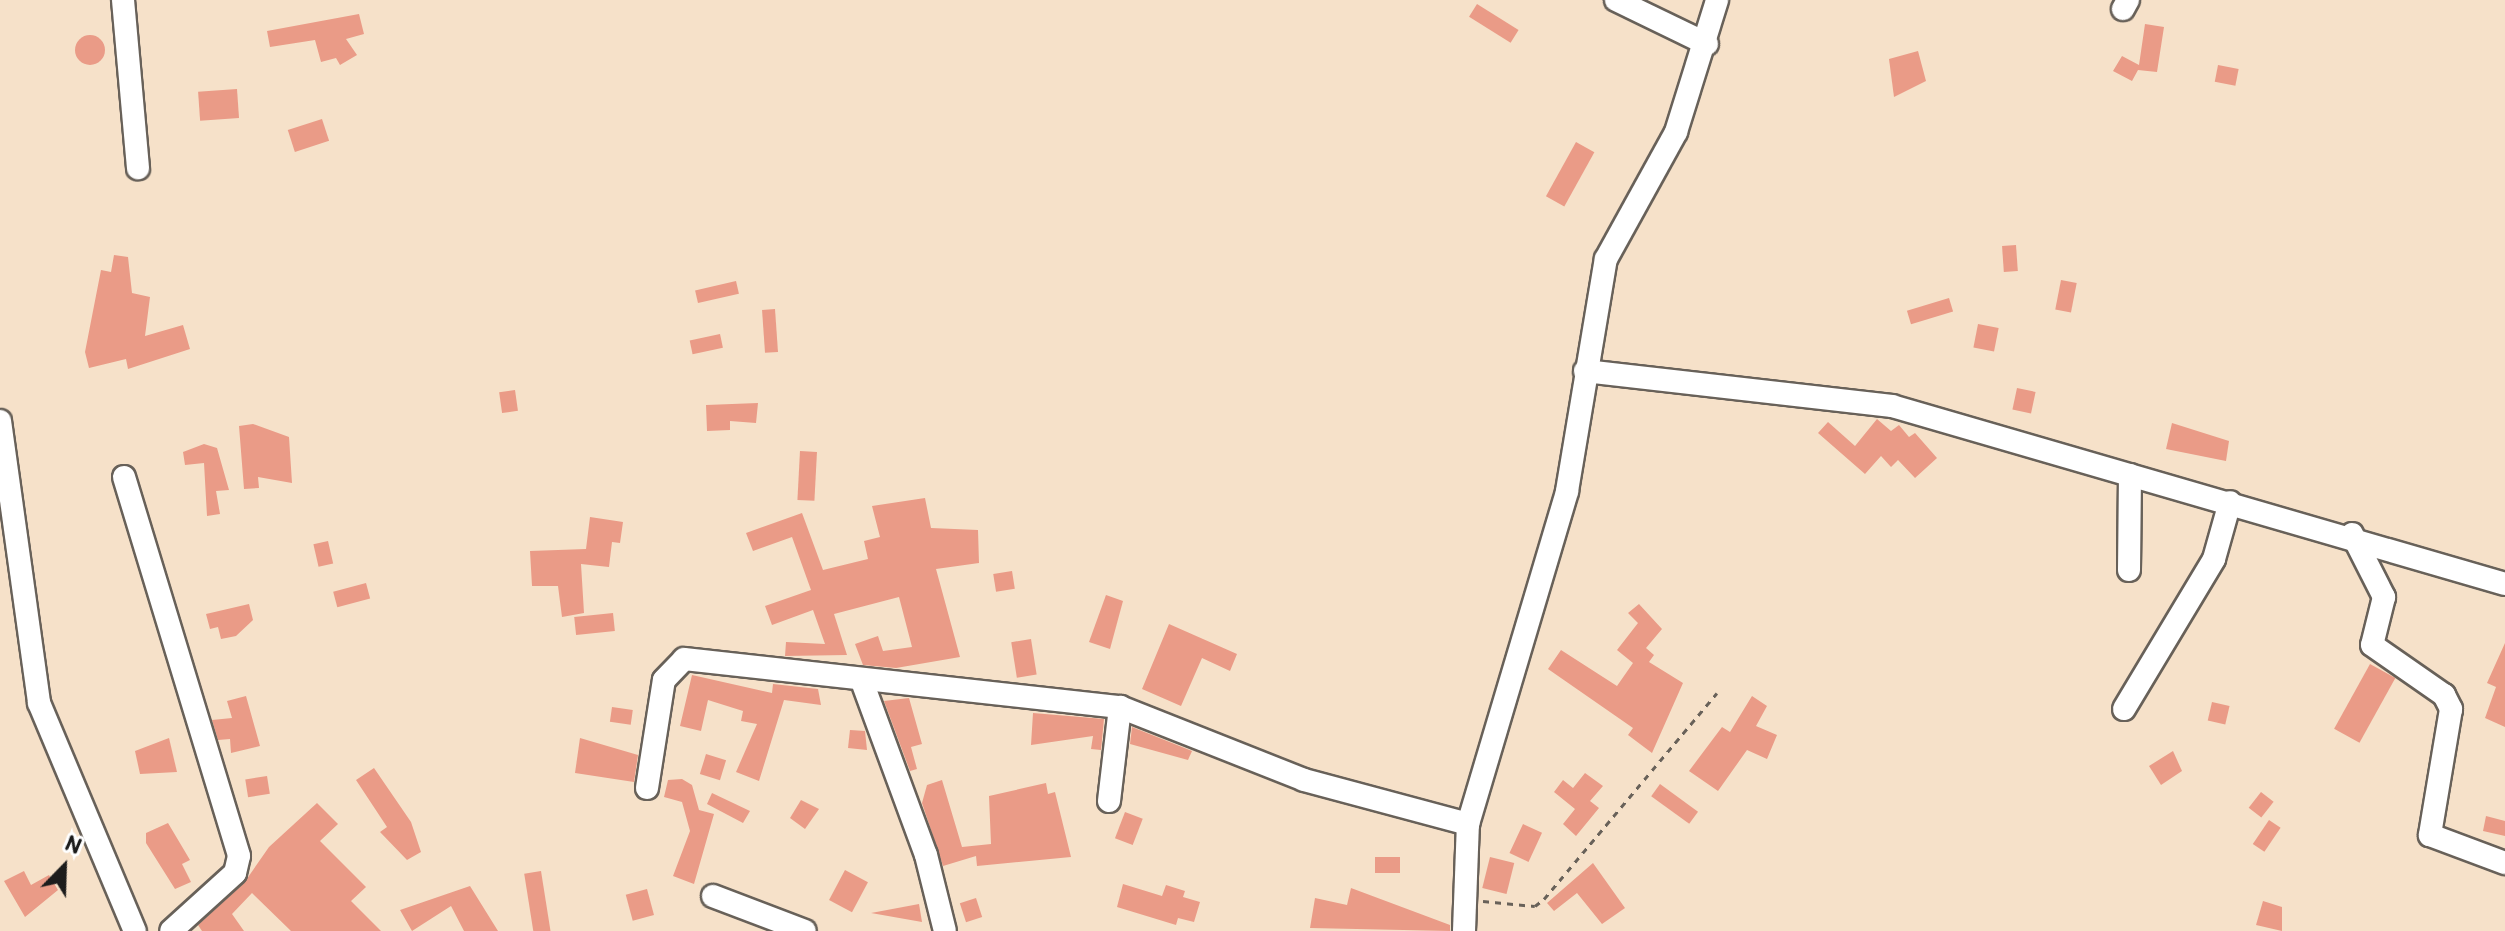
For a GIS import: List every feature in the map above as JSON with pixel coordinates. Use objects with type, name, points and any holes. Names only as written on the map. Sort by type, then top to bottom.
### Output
[{"type":"street","points":[[123,0],[138,168]]},
{"type":"street","points":[[1616,0],[1707,44]]},
{"type":"street","points":[[1464,931],[1468,824],[1567,491],[1606,259],[1676,132],[1707,44],[1717,0]]},
{"type":"street","points":[[1585,371],[1892,406],[2130,475],[2352,534],[2505,584]]},
{"type":"street","points":[[0,421],[39,703],[135,931]]},
{"type":"street","points":[[2129,570],[2130,475]]},
{"type":"street","points":[[124,477],[239,856],[235,873],[181,928]]},
{"type":"street","points":[[2124,709],[2214,559],[2230,502]]},
{"type":"street","points":[[2352,534],[2384,597],[2372,645],[2378,656],[2444,695],[2451,709],[2430,835],[2505,863]]},
{"type":"street","points":[[647,788],[664,680],[684,659],[863,684],[1120,707],[1304,780],[1468,824]]},
{"type":"street","points":[[863,684],[926,855],[945,931]]},
{"type":"street","points":[[1109,801],[1120,707]]},
{"type":"street","points":[[713,896],[805,931]]},
{"type":"path","points":[[1463,899],[1535,906],[1544,899],[1717,693]]},
{"type":"building","points":[[1477,4],[1519,30],[1511,43],[1469,17]]},
{"type":"building","points":[[359,14],[364,34],[346,39],[357,55],[340,65],[336,58],[321,62],[315,40],[270,47],[267,31]]},
{"type":"building","points":[[2145,24],[2164,27],[2157,72],[2138,70],[2132,81],[2113,71],[2122,56],[2139,65]]},
{"type":"building","points":[[90,35],[96,36],[104,44],[104,56],[96,64],[90,65],[84,64],[76,56],[75,50],[76,44],[84,36]]},
{"type":"building","points":[[1918,51],[1926,81],[1894,97],[1889,59]]},
{"type":"building","points":[[2218,65],[2239,69],[2235,86],[2215,82]]},
{"type":"building","points":[[237,89],[239,118],[200,121],[198,92]]},
{"type":"building","points":[[322,119],[329,141],[295,152],[288,130]]},
{"type":"building","points":[[1576,142],[1594,152],[1564,206],[1546,196]]},
{"type":"building","points":[[2016,245],[2018,271],[2004,272],[2002,246]]},
{"type":"building","points":[[114,255],[128,257],[132,293],[150,297],[145,336],[183,325],[190,349],[128,369],[126,359],[89,368],[85,352],[101,270],[111,272]]},
{"type":"building","points":[[2061,280],[2077,283],[2071,313],[2055,309]]},
{"type":"building","points":[[736,281],[739,294],[698,303],[695,290]]},
{"type":"building","points":[[1949,298],[1953,311],[1911,324],[1907,311]]},
{"type":"building","points":[[775,309],[778,352],[765,353],[762,310]]},
{"type":"building","points":[[1978,324],[1999,328],[1994,352],[1973,348]]},
{"type":"building","points":[[720,334],[723,348],[693,354],[690,340]]},
{"type":"building","points":[[2017,388],[2036,392],[2031,413],[2012,410]]},
{"type":"building","points":[[515,390],[518,411],[502,413],[499,392]]},
{"type":"building","points":[[758,403],[756,423],[730,421],[730,430],[707,431],[706,405]]},
{"type":"building","points":[[1877,419],[1891,431],[1899,425],[1909,437],[1915,433],[1937,458],[1915,478],[1898,460],[1891,467],[1881,456],[1865,474],[1818,433],[1828,422],[1855,446]]},
{"type":"building","points":[[2172,423],[2229,441],[2226,461],[2166,449]]},
{"type":"building","points":[[253,424],[289,437],[292,483],[258,477],[259,488],[244,489],[239,426]]},
{"type":"building","points":[[204,444],[217,448],[229,490],[216,491],[220,514],[207,516],[204,463],[185,465],[183,452]]},
{"type":"building","points":[[800,451],[817,452],[814,501],[797,500]]},
{"type":"building","points":[[925,498],[931,528],[978,530],[979,563],[936,569],[960,657],[896,668],[863,665],[855,644],[878,636],[883,651],[912,647],[899,597],[834,614],[847,655],[785,656],[786,642],[825,644],[813,610],[772,625],[765,606],[811,590],[792,537],[753,551],[746,533],[802,513],[823,570],[868,559],[864,541],[880,537],[872,506]]},
{"type":"building","points":[[590,517],[623,522],[620,543],[612,542],[609,567],[581,564],[584,613],[562,617],[558,586],[532,586],[530,551],[586,549]]},
{"type":"building","points":[[328,541],[333,563],[319,567],[313,544]]},
{"type":"building","points":[[1012,571],[1015,589],[996,592],[993,574]]},
{"type":"building","points":[[366,583],[370,598],[337,607],[333,592]]},
{"type":"building","points":[[1106,595],[1123,601],[1110,649],[1089,642]]},
{"type":"building","points":[[249,604],[253,620],[236,636],[221,639],[218,627],[210,629],[206,614]]},
{"type":"building","points":[[1639,604],[1662,629],[1646,648],[1654,655],[1649,662],[1683,683],[1652,753],[1628,735],[1633,728],[1548,669],[1561,650],[1617,686],[1633,663],[1617,650],[1638,623],[1628,613]]},
{"type":"building","points":[[613,613],[615,631],[576,635],[574,617]]},
{"type":"building","points":[[1169,624],[1237,654],[1230,671],[1202,658],[1181,706],[1142,689]]},
{"type":"building","points":[[1031,639],[1037,675],[1017,678],[1011,642]]},
{"type":"building","points":[[2505,643],[2505,727],[2485,718],[2496,687],[2487,683]]},
{"type":"building","points":[[2370,664],[2395,678],[2359,743],[2334,729]]},
{"type":"building","points":[[692,675],[772,693],[773,684],[818,689],[821,705],[784,700],[759,781],[736,772],[757,724],[741,721],[743,711],[708,700],[701,731],[680,726]]},
{"type":"building","points":[[246,696],[260,746],[231,753],[230,739],[218,740],[212,720],[232,718],[227,701]]},
{"type":"building","points":[[1752,696],[1767,706],[1756,726],[1777,735],[1767,759],[1747,750],[1718,791],[1689,771],[1722,727],[1730,732]]},
{"type":"building","points":[[909,698],[922,744],[911,747],[917,769],[910,771],[884,701]]},
{"type":"building","points":[[2212,702],[2230,706],[2225,725],[2208,721]]},
{"type":"building","points":[[612,707],[633,710],[631,725],[610,722]]},
{"type":"building","points":[[1033,713],[1104,719],[1101,750],[1091,749],[1093,736],[1031,745]]},
{"type":"building","points":[[1132,727],[1192,751],[1188,760],[1130,744]]},
{"type":"building","points":[[850,730],[865,731],[867,750],[848,748]]},
{"type":"building","points":[[169,738],[177,772],[140,774],[135,751]]},
{"type":"building","points":[[580,738],[638,755],[634,782],[575,773]]},
{"type":"building","points":[[2173,751],[2182,771],[2161,785],[2149,766]]},
{"type":"building","points":[[706,754],[726,760],[720,780],[700,774]]},
{"type":"building","points":[[374,768],[411,822],[421,852],[407,860],[380,832],[387,827],[356,780]]},
{"type":"building","points":[[1585,773],[1603,786],[1590,801],[1599,808],[1576,836],[1563,824],[1575,809],[1554,792],[1563,780],[1573,788]]},
{"type":"building","points":[[267,776],[270,794],[248,797],[245,779]]},
{"type":"building","points":[[682,779],[692,785],[699,810],[714,814],[694,884],[673,876],[690,831],[682,802],[664,797],[668,780]]},
{"type":"building","points":[[942,780],[962,847],[991,844],[989,796],[1046,783],[1048,794],[1055,792],[1071,857],[977,866],[976,856],[943,866],[922,803],[927,785]]},
{"type":"building","points":[[1660,784],[1698,812],[1689,824],[1651,796]]},
{"type":"building","points":[[2261,792],[2274,802],[2261,818],[2249,808]]},
{"type":"building","points":[[712,793],[750,811],[743,823],[707,804]]},
{"type":"building","points":[[801,800],[819,809],[805,829],[790,818]]},
{"type":"building","points":[[317,803],[338,824],[320,841],[366,887],[351,901],[381,931],[291,931],[252,893],[232,914],[244,931],[202,931],[198,925],[244,883],[269,847]]},
{"type":"building","points":[[1125,812],[1143,819],[1133,845],[1115,838]]},
{"type":"building","points":[[2486,816],[2505,821],[2505,836],[2483,831]]},
{"type":"building","points":[[2269,820],[2281,828],[2264,852],[2253,844]]},
{"type":"building","points":[[168,823],[190,860],[182,864],[191,882],[175,889],[146,843],[146,833]]},
{"type":"building","points":[[1523,824],[1542,833],[1529,862],[1509,853]]},
{"type":"building","points":[[1375,857],[1400,857],[1400,873],[1375,873]]},
{"type":"building","points":[[1490,857],[1514,863],[1507,894],[1482,888]]},
{"type":"building","points":[[1593,863],[1625,908],[1602,924],[1577,893],[1554,911],[1547,903]]},
{"type":"building","points":[[845,870],[868,882],[852,912],[829,900]]},
{"type":"building","points":[[24,871],[31,885],[49,875],[58,890],[25,917],[4,881]]},
{"type":"building","points":[[541,871],[551,931],[533,931],[524,874]]},
{"type":"building","points":[[1123,884],[1162,896],[1166,885],[1185,891],[1183,897],[1200,902],[1194,922],[1178,918],[1176,925],[1117,907]]},
{"type":"building","points":[[470,886],[498,931],[464,931],[451,906],[412,931],[400,910]]},
{"type":"building","points":[[1351,888],[1450,925],[1450,931],[1310,928],[1315,898],[1347,905]]},
{"type":"building","points":[[647,889],[654,915],[633,921],[626,895]]},
{"type":"building","points":[[976,898],[982,917],[966,922],[960,903]]},
{"type":"building","points":[[2263,901],[2282,907],[2282,931],[2256,925]]},
{"type":"building","points":[[919,904],[922,922],[871,913]]}]
